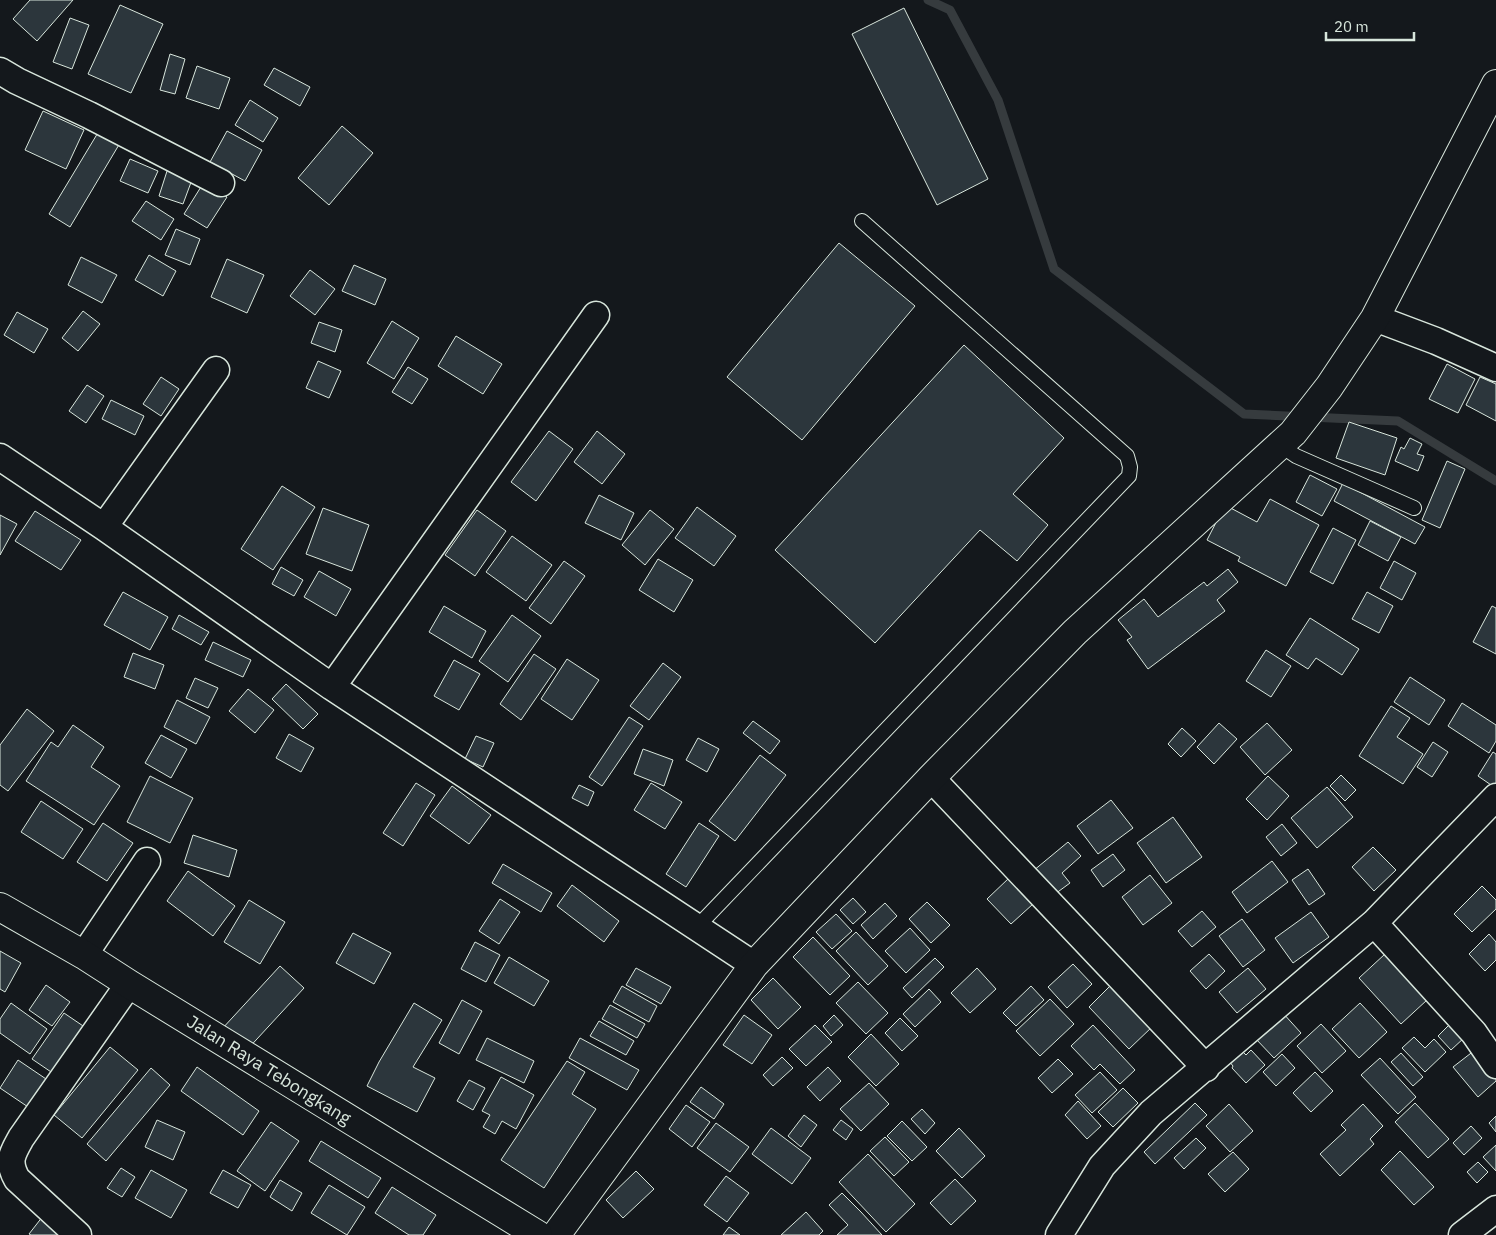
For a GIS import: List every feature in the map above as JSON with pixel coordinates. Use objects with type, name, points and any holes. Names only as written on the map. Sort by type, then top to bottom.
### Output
[{"type":"main road","points":[[556,1235],[754,965],[931,778],[1075,632],[1287,439],[1329,387],[1375,318],[1496,84]]},
{"type":"main road","name":"Jalan Raya Tebongkang","points":[[0,907],[84,955],[538,1235]]},
{"type":"street","points":[[0,71],[221,183]]},
{"type":"street","points":[[332,687],[596,315]]},
{"type":"street","points":[[1375,318],[1436,341],[1496,368]]},
{"type":"street","points":[[104,526],[216,370]]},
{"type":"street","points":[[0,457],[104,526],[332,687],[754,965]]},
{"type":"street","points":[[931,778],[1206,1068]]},
{"type":"street","points":[[1059,1235],[1102,1166],[1151,1113],[1374,923],[1496,797]]},
{"type":"street","points":[[84,955],[147,861]]},
{"type":"street","points":[[1374,923],[1474,1033],[1496,1065]]},
{"type":"street","points":[[78,1235],[17,1179],[12,1171],[12,1152],[129,984]]},
{"type":"street","points":[[1462,1235],[1496,1209]]},
{"type":"lane","points":[[696,928],[1129,476],[1130,467],[1127,456],[862,221]]},
{"type":"lane","points":[[1287,439],[1296,456],[1414,508]]},
{"type":"building","points":[[30,0],[73,0],[37,41],[13,19]]},
{"type":"building","points":[[120,5],[163,24],[131,93],[88,74]]},
{"type":"building","points":[[904,8],[988,179],[937,205],[852,34]]},
{"type":"building","points":[[70,18],[89,25],[72,69],[53,62]]},
{"type":"building","points":[[170,54],[185,59],[175,94],[160,90]]},
{"type":"building","points":[[197,66],[230,78],[219,109],[186,98]]},
{"type":"building","points":[[274,68],[310,87],[300,106],[264,85]]},
{"type":"building","points":[[250,100],[278,118],[263,142],[235,125]]},
{"type":"building","points":[[43,111],[84,130],[66,169],[25,150]]},
{"type":"building","points":[[102,126],[123,138],[70,227],[49,214]]},
{"type":"building","points":[[342,126],[373,153],[329,205],[298,178]]},
{"type":"building","points":[[227,131],[262,150],[245,181],[210,162]]},
{"type":"building","points":[[130,159],[158,171],[148,193],[120,181]]},
{"type":"building","points":[[168,168],[193,177],[183,204],[159,196]]},
{"type":"building","points":[[204,182],[227,197],[207,228],[184,214]]},
{"type":"building","points":[[146,201],[174,219],[161,240],[132,221]]},
{"type":"building","points":[[176,229],[200,239],[190,265],[165,255]]},
{"type":"building","points":[[839,243],[915,306],[802,440],[727,377]]},
{"type":"building","points":[[149,255],[176,271],[163,296],[135,280]]},
{"type":"building","points":[[81,257],[117,275],[102,303],[68,285]]},
{"type":"building","points":[[227,259],[264,275],[247,313],[211,297]]},
{"type":"building","points":[[354,265],[386,279],[375,305],[342,291]]},
{"type":"building","points":[[310,270],[335,289],[315,315],[290,296]]},
{"type":"building","points":[[83,311],[100,324],[78,351],[62,338]]},
{"type":"building","points":[[17,312],[48,329],[34,353],[4,335]]},
{"type":"building","points":[[392,321],[419,338],[394,379],[367,363]]},
{"type":"building","points":[[319,322],[342,330],[335,352],[311,343]]},
{"type":"building","points":[[456,336],[502,364],[483,394],[438,366]]},
{"type":"building","points":[[964,345],[1064,438],[1013,494],[1048,525],[1017,561],[980,530],[875,643],[775,550]]},
{"type":"building","points":[[318,361],[341,371],[329,398],[306,388]]},
{"type":"building","points":[[1447,364],[1475,379],[1458,413],[1429,399]]},
{"type":"building","points":[[408,367],[428,379],[412,404],[392,392]]},
{"type":"building","points":[[161,377],[179,389],[161,416],[143,404]]},
{"type":"building","points":[[1480,377],[1496,384],[1496,421],[1466,405]]},
{"type":"building","points":[[87,385],[104,396],[86,423],[69,411]]},
{"type":"building","points":[[111,400],[144,416],[135,435],[102,419]]},
{"type":"building","points":[[1349,422],[1397,438],[1385,475],[1336,458]]},
{"type":"building","points":[[549,431],[573,449],[536,501],[511,482]]},
{"type":"building","points":[[597,431],[625,454],[602,484],[574,462]]},
{"type":"building","points":[[1410,438],[1422,444],[1417,454],[1424,456],[1418,471],[1395,461],[1401,447],[1404,449]]},
{"type":"building","points":[[1447,461],[1465,469],[1440,528],[1422,520]]},
{"type":"building","points":[[1310,475],[1337,489],[1322,516],[1296,502]]},
{"type":"building","points":[[1343,483],[1425,527],[1415,544],[1334,501]]},
{"type":"building","points":[[282,486],[315,507],[273,570],[241,549]]},
{"type":"building","points":[[599,495],[634,513],[621,540],[585,523]]},
{"type":"building","points":[[1270,499],[1319,525],[1286,586],[1238,561],[1240,557],[1207,540],[1225,505],[1257,522]]},
{"type":"building","points":[[697,507],[736,536],[714,566],[675,538]]},
{"type":"building","points":[[323,508],[369,525],[352,571],[306,554]]},
{"type":"building","points":[[477,510],[506,531],[475,576],[445,555]]},
{"type":"building","points":[[650,510],[674,529],[645,565],[622,545]]},
{"type":"building","points":[[35,511],[81,540],[61,570],[15,541]]},
{"type":"building","points":[[0,515],[17,524],[0,555]]},
{"type":"building","points":[[1370,521],[1401,537],[1388,561],[1358,545]]},
{"type":"building","points":[[1333,528],[1356,540],[1333,584],[1310,572]]},
{"type":"building","points":[[512,536],[552,565],[526,601],[486,572]]},
{"type":"building","points":[[658,559],[693,580],[674,612],[639,590]]},
{"type":"building","points":[[564,561],[585,576],[551,624],[529,608]]},
{"type":"building","points":[[1394,561],[1416,573],[1402,600],[1380,588]]},
{"type":"building","points":[[281,567],[303,580],[294,596],[272,584]]},
{"type":"building","points":[[1228,569],[1238,582],[1217,600],[1225,611],[1148,669],[1127,640],[1132,637],[1118,620],[1144,599],[1158,617],[1204,582],[1207,586]]},
{"type":"building","points":[[319,571],[351,589],[336,616],[304,597]]},
{"type":"building","points":[[123,592],[168,617],[150,650],[104,625]]},
{"type":"building","points":[[1367,592],[1393,606],[1379,633],[1352,619]]},
{"type":"building","points":[[444,606],[486,631],[472,658],[429,632]]},
{"type":"building","points":[[1492,606],[1496,608],[1496,654],[1473,642]]},
{"type":"building","points":[[179,615],[209,632],[201,645],[172,629]]},
{"type":"building","points":[[512,615],[541,636],[508,682],[479,661]]},
{"type":"building","points":[[1310,618],[1359,649],[1342,675],[1316,658],[1308,669],[1286,655]]},
{"type":"building","points":[[213,642],[251,660],[243,677],[205,660]]},
{"type":"building","points":[[1266,650],[1291,666],[1271,697],[1246,681]]},
{"type":"building","points":[[133,653],[164,665],[155,689],[124,677]]},
{"type":"building","points":[[534,654],[556,669],[521,720],[500,704]]},
{"type":"building","points":[[567,659],[599,680],[572,720],[541,699]]},
{"type":"building","points":[[454,660],[480,674],[459,710],[434,696]]},
{"type":"building","points":[[663,663],[681,677],[649,720],[630,706]]},
{"type":"building","points":[[1410,677],[1445,700],[1429,725],[1394,702]]},
{"type":"building","points":[[195,678],[218,688],[208,708],[186,698]]},
{"type":"building","points":[[286,684],[318,714],[303,729],[272,699]]},
{"type":"building","points":[[248,689],[274,710],[255,733],[229,711]]},
{"type":"building","points":[[177,700],[210,717],[196,744],[164,727]]},
{"type":"building","points":[[1462,703],[1496,725],[1496,741],[1489,753],[1448,726]]},
{"type":"building","points":[[1391,706],[1410,718],[1397,737],[1423,754],[1403,784],[1359,756]]},
{"type":"building","points":[[27,709],[54,731],[8,791],[0,785],[0,745]]},
{"type":"building","points":[[629,717],[643,726],[602,786],[589,777]]},
{"type":"building","points":[[753,721],[780,741],[770,754],[743,733]]},
{"type":"building","points":[[1219,723],[1237,739],[1214,764],[1197,747]]},
{"type":"building","points":[[1267,723],[1292,750],[1265,775],[1240,747]]},
{"type":"building","points":[[73,725],[104,747],[91,767],[120,786],[94,825],[26,781],[51,742],[58,747]]},
{"type":"building","points":[[1182,728],[1196,741],[1181,757],[1168,744]]},
{"type":"building","points":[[289,734],[314,748],[301,772],[276,758]]},
{"type":"building","points":[[161,735],[187,749],[171,778],[145,763]]},
{"type":"building","points":[[476,736],[494,743],[483,767],[465,759]]},
{"type":"building","points":[[698,738],[719,749],[707,772],[686,760]]},
{"type":"building","points":[[1433,742],[1448,752],[1432,777],[1417,767]]},
{"type":"building","points":[[643,749],[673,760],[664,786],[634,774]]},
{"type":"building","points":[[1493,752],[1496,754],[1496,784],[1494,787],[1478,776]]},
{"type":"building","points":[[760,755],[786,775],[735,841],[709,821]]},
{"type":"building","points":[[1341,775],[1356,790],[1345,801],[1330,786]]},
{"type":"building","points":[[150,776],[193,798],[170,843],[127,822]]},
{"type":"building","points":[[1268,776],[1289,796],[1267,820],[1246,799]]},
{"type":"building","points":[[416,783],[435,795],[403,846],[383,833]]},
{"type":"building","points":[[651,783],[682,802],[665,829],[634,810]]},
{"type":"building","points":[[579,785],[594,792],[588,806],[572,798]]},
{"type":"building","points":[[452,786],[491,815],[469,844],[430,816]]},
{"type":"building","points":[[1327,787],[1353,817],[1317,848],[1291,818]]},
{"type":"building","points":[[1111,800],[1133,828],[1098,854],[1077,826]]},
{"type":"building","points":[[41,801],[83,829],[63,859],[21,832]]},
{"type":"building","points":[[1173,817],[1202,857],[1166,883],[1137,843]]},
{"type":"building","points":[[103,823],[133,843],[107,881],[77,862]]},
{"type":"building","points":[[699,823],[719,836],[686,887],[666,874]]},
{"type":"building","points":[[1282,824],[1297,843],[1281,856],[1266,837]]},
{"type":"building","points":[[193,835],[237,850],[229,877],[184,863]]},
{"type":"building","points":[[1068,842],[1081,856],[1062,873],[1070,883],[1055,894],[1033,871]]},
{"type":"building","points":[[1373,847],[1396,870],[1374,891],[1352,867]]},
{"type":"building","points":[[1113,854],[1125,870],[1103,887],[1091,870]]},
{"type":"building","points":[[1272,861],[1288,882],[1247,913],[1232,892]]},
{"type":"building","points":[[503,864],[552,893],[541,912],[492,883]]},
{"type":"building","points":[[1308,869],[1325,894],[1309,905],[1292,880]]},
{"type":"building","points":[[188,871],[235,906],[213,936],[167,901]]},
{"type":"building","points":[[1150,875],[1172,903],[1143,925],[1122,897]]},
{"type":"building","points":[[1009,878],[1033,904],[1011,924],[987,899]]},
{"type":"building","points":[[572,885],[619,921],[604,942],[557,906]]},
{"type":"building","points":[[1482,886],[1496,900],[1496,909],[1472,932],[1454,914]]},
{"type":"building","points":[[853,898],[866,912],[853,924],[840,910]]},
{"type":"building","points":[[500,899],[520,912],[499,944],[479,931]]},
{"type":"building","points":[[249,900],[285,922],[260,964],[224,942]]},
{"type":"building","points":[[927,902],[950,925],[931,943],[909,919]]},
{"type":"building","points":[[885,903],[897,916],[873,939],[861,925]]},
{"type":"building","points":[[1202,911],[1216,927],[1192,947],[1178,931]]},
{"type":"building","points":[[1311,912],[1329,937],[1293,963],[1275,938]]},
{"type":"building","points":[[836,914],[852,931],[832,949],[816,932]]},
{"type":"building","points":[[1242,919],[1265,950],[1243,967],[1219,936]]},
{"type":"building","points":[[910,928],[930,950],[906,973],[885,951]]},
{"type":"building","points":[[856,932],[888,966],[868,985],[836,951]]},
{"type":"building","points":[[353,933],[391,953],[374,984],[336,963]]},
{"type":"building","points":[[1489,934],[1496,942],[1496,960],[1485,971],[1469,954]]},
{"type":"building","points":[[813,937],[850,976],[830,995],[793,957]]},
{"type":"building","points":[[475,942],[500,955],[486,982],[461,969]]},
{"type":"building","points":[[0,951],[21,963],[5,992],[0,989]]},
{"type":"building","points":[[1209,954],[1225,971],[1206,989],[1190,971]]},
{"type":"building","points":[[1385,954],[1427,1000],[1401,1024],[1359,978]]},
{"type":"building","points":[[509,957],[549,981],[534,1006],[494,983]]},
{"type":"building","points":[[935,958],[944,967],[912,998],[903,988]]},
{"type":"building","points":[[1073,964],[1092,984],[1067,1008],[1048,987]]},
{"type":"building","points":[[280,966],[304,988],[245,1052],[221,1030]]},
{"type":"building","points":[[636,968],[671,987],[661,1004],[626,985]]},
{"type":"building","points":[[977,968],[996,989],[970,1013],[951,993]]},
{"type":"building","points":[[1248,968],[1266,989],[1237,1013],[1219,992]]},
{"type":"building","points":[[773,978],[801,1007],[778,1029],[751,1000]]},
{"type":"building","points":[[858,982],[888,1013],[866,1034],[836,1003]]},
{"type":"building","points":[[1113,983],[1153,1026],[1129,1049],[1089,1007]]},
{"type":"building","points":[[46,985],[70,1002],[52,1026],[29,1010]]},
{"type":"building","points":[[622,986],[657,1006],[649,1022],[613,1002]]},
{"type":"building","points":[[1031,986],[1044,1000],[1016,1026],[1003,1013]]},
{"type":"building","points":[[929,989],[941,1002],[915,1027],[903,1014]]},
{"type":"building","points":[[1050,999],[1074,1024],[1040,1056],[1016,1031]]},
{"type":"building","points":[[462,1000],[482,1011],[459,1054],[439,1043]]},
{"type":"building","points":[[11,1003],[47,1029],[30,1054],[0,1033],[0,1019]]},
{"type":"building","points":[[414,1003],[442,1020],[413,1067],[435,1078],[417,1112],[367,1086]]},
{"type":"building","points":[[1360,1003],[1387,1032],[1359,1058],[1332,1029]]},
{"type":"building","points":[[610,1005],[645,1024],[637,1038],[602,1019]]},
{"type":"building","points":[[1282,1012],[1301,1033],[1274,1058],[1255,1038]]},
{"type":"building","points":[[64,1013],[89,1030],[57,1076],[32,1059]]},
{"type":"building","points":[[744,1015],[772,1035],[752,1064],[723,1045]]},
{"type":"building","points":[[834,1015],[843,1025],[831,1036],[823,1026]]},
{"type":"building","points":[[900,1018],[918,1036],[902,1051],[885,1033]]},
{"type":"building","points":[[599,1021],[634,1041],[626,1055],[590,1036]]},
{"type":"building","points":[[1451,1023],[1465,1037],[1451,1050],[1438,1036]]},
{"type":"building","points":[[1321,1024],[1346,1051],[1322,1073],[1297,1046]]},
{"type":"building","points":[[815,1025],[832,1042],[806,1066],[789,1049]]},
{"type":"building","points":[[1093,1025],[1135,1070],[1120,1084],[1100,1064],[1094,1070],[1071,1046]]},
{"type":"building","points":[[871,1034],[899,1064],[876,1086],[848,1057]]},
{"type":"building","points":[[1414,1037],[1425,1048],[1434,1039],[1446,1052],[1425,1072],[1402,1048]]},
{"type":"building","points":[[487,1038],[534,1061],[524,1083],[476,1060]]},
{"type":"building","points":[[580,1038],[639,1070],[627,1090],[569,1058]]},
{"type":"building","points":[[110,1047],[138,1070],[82,1138],[54,1115]]},
{"type":"building","points":[[1241,1050],[1246,1055],[1251,1050],[1265,1065],[1246,1083],[1232,1068],[1233,1066],[1229,1061]]},
{"type":"building","points":[[1475,1050],[1496,1075],[1496,1081],[1478,1097],[1453,1067]]},
{"type":"building","points":[[1401,1053],[1423,1077],[1413,1086],[1391,1062]]},
{"type":"building","points":[[1282,1054],[1295,1068],[1276,1086],[1263,1072]]},
{"type":"building","points":[[782,1057],[793,1068],[773,1086],[763,1075]]},
{"type":"building","points":[[1380,1058],[1416,1097],[1398,1114],[1361,1075]]},
{"type":"building","points":[[1058,1059],[1073,1074],[1052,1093],[1038,1078]]},
{"type":"building","points":[[18,1060],[52,1083],[34,1111],[0,1088]]},
{"type":"building","points":[[567,1061],[585,1072],[572,1094],[596,1109],[544,1188],[501,1160]]},
{"type":"building","points":[[197,1067],[259,1111],[243,1135],[181,1091]]},
{"type":"building","points":[[828,1067],[841,1081],[820,1101],[807,1087]]},
{"type":"building","points":[[151,1068],[170,1085],[106,1161],[87,1144]]},
{"type":"building","points":[[1100,1072],[1117,1090],[1092,1113],[1075,1095]]},
{"type":"building","points":[[1315,1072],[1333,1091],[1311,1112],[1293,1093]]},
{"type":"building","points":[[501,1077],[534,1095],[516,1129],[502,1121],[495,1134],[483,1127],[490,1115],[482,1111]]},
{"type":"building","points":[[469,1080],[485,1088],[473,1110],[457,1101]]},
{"type":"building","points":[[869,1083],[889,1104],[861,1131],[840,1109]]},
{"type":"building","points":[[701,1087],[724,1104],[714,1119],[690,1102]]},
{"type":"building","points":[[1123,1088],[1138,1103],[1113,1127],[1098,1112]]},
{"type":"building","points":[[1078,1101],[1101,1126],[1087,1139],[1065,1115]]},
{"type":"building","points":[[1195,1103],[1207,1115],[1155,1164],[1144,1152]]},
{"type":"building","points":[[1415,1103],[1449,1139],[1428,1158],[1395,1122]]},
{"type":"building","points":[[1229,1104],[1253,1131],[1230,1152],[1206,1126]]},
{"type":"building","points":[[1363,1104],[1383,1126],[1370,1139],[1374,1144],[1340,1176],[1320,1154],[1346,1130],[1341,1125]]},
{"type":"building","points":[[686,1105],[710,1122],[692,1147],[669,1129]]},
{"type":"building","points":[[922,1109],[935,1123],[925,1134],[911,1119]]},
{"type":"building","points":[[804,1115],[817,1125],[801,1147],[788,1136]]},
{"type":"building","points":[[1496,1116],[1496,1132],[1489,1123]]},
{"type":"building","points":[[157,1120],[185,1132],[173,1160],[145,1147]]},
{"type":"building","points":[[841,1120],[853,1129],[846,1140],[833,1130]]},
{"type":"building","points":[[902,1121],[927,1147],[912,1161],[887,1136]]},
{"type":"building","points":[[271,1122],[299,1141],[265,1191],[237,1171]]},
{"type":"building","points":[[716,1123],[749,1147],[730,1172],[697,1148]]},
{"type":"building","points":[[1471,1126],[1482,1138],[1464,1155],[1453,1143]]},
{"type":"building","points":[[771,1128],[811,1158],[792,1184],[752,1154]]},
{"type":"building","points":[[959,1128],[985,1156],[962,1178],[936,1151]]},
{"type":"building","points":[[885,1137],[909,1162],[894,1176],[870,1151]]},
{"type":"building","points":[[1196,1138],[1206,1148],[1184,1169],[1174,1158]]},
{"type":"building","points":[[321,1141],[381,1178],[368,1198],[309,1161]]},
{"type":"building","points":[[1496,1145],[1496,1171],[1483,1157]]},
{"type":"building","points":[[1400,1151],[1434,1187],[1414,1205],[1381,1170]]},
{"type":"building","points":[[1233,1152],[1249,1169],[1225,1192],[1208,1174]]},
{"type":"building","points":[[868,1154],[915,1204],[886,1232],[839,1182]]},
{"type":"building","points":[[1478,1162],[1488,1172],[1477,1183],[1467,1172]]},
{"type":"building","points":[[121,1168],[135,1177],[122,1197],[107,1188]]},
{"type":"building","points":[[151,1170],[187,1190],[171,1218],[135,1198]]},
{"type":"building","points":[[223,1170],[251,1185],[238,1208],[210,1193]]},
{"type":"building","points":[[636,1171],[654,1189],[623,1218],[606,1200]]},
{"type":"building","points":[[726,1176],[749,1193],[727,1222],[704,1205]]},
{"type":"building","points":[[955,1179],[976,1201],[951,1225],[930,1203]]},
{"type":"building","points":[[280,1180],[302,1193],[292,1211],[270,1197]]},
{"type":"building","points":[[329,1185],[365,1207],[347,1235],[311,1213]]},
{"type":"building","points":[[392,1187],[436,1215],[423,1235],[409,1235],[375,1213]]},
{"type":"building","points":[[842,1193],[882,1235],[837,1235],[848,1225],[829,1205]]},
{"type":"building","points":[[806,1212],[823,1231],[819,1235],[781,1235]]},
{"type":"building","points":[[43,1216],[68,1235],[29,1234]]},
{"type":"building","points":[[729,1227],[740,1235],[723,1235]]},
{"type":"waterway","points":[[928,0],[950,10],[998,100],[1054,269],[1244,414],[1398,421],[1496,481]]}]
